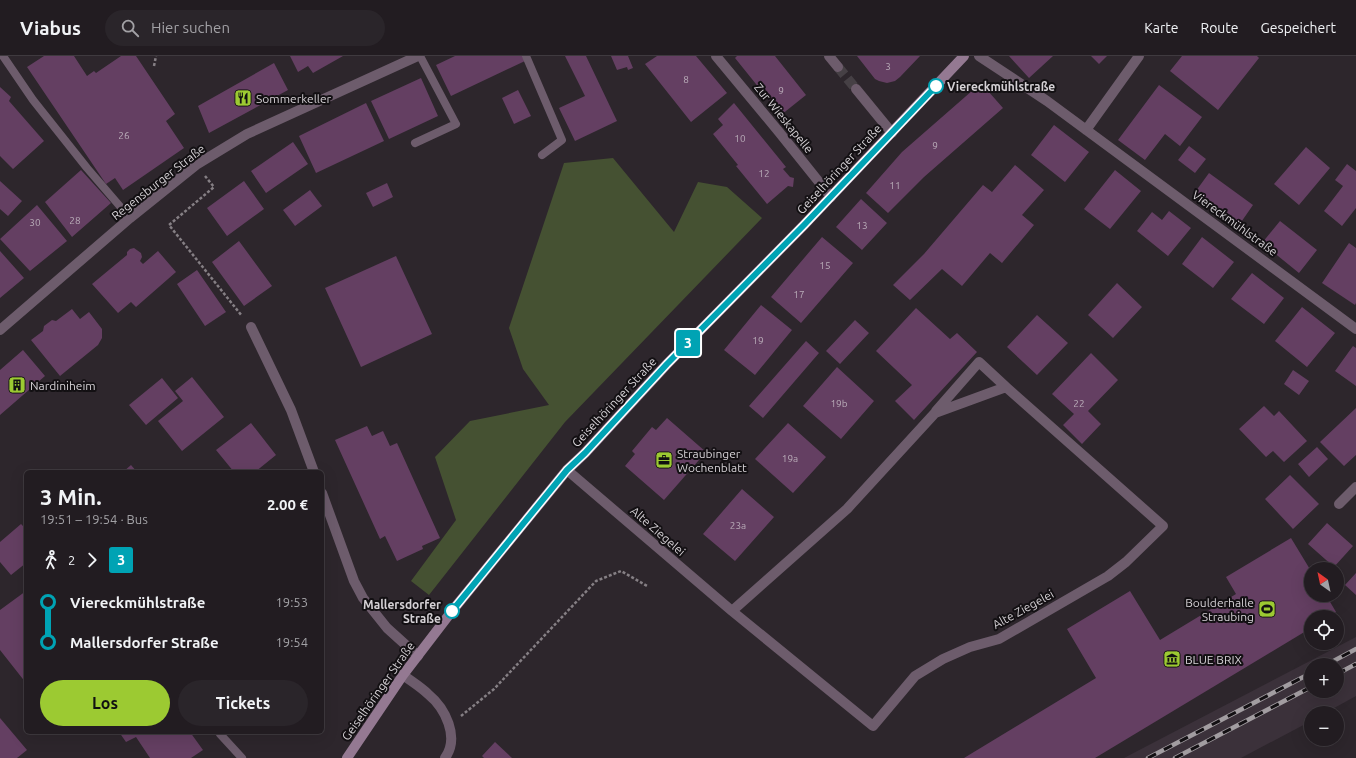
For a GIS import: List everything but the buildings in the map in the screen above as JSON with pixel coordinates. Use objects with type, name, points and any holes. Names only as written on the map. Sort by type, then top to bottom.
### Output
[{"type":"main road","name":"Geiselhöringer Straße","points":[[347,758],[403,675],[461,600],[567,470],[585,453],[667,364],[831,197],[964,56]]},
{"type":"street","name":"Regensburger Straße","points":[[0,330],[130,218],[196,165],[247,134],[419,56]]},
{"type":"street","name":"Zur Wieskapelle","points":[[716,56],[831,197]]},
{"type":"street","points":[[829,56],[838,67]]},
{"type":"street","name":"Viereckmühlstraße","points":[[979,56],[1047,101],[1356,329]]},
{"type":"street","points":[[1086,130],[1139,56]]},
{"type":"street","points":[[856,89],[892,133]]},
{"type":"street","points":[[251,327],[292,410],[313,470]]},
{"type":"street","name":"Alte Ziegelei","points":[[567,470],[732,611],[873,726],[916,676],[943,659],[970,647],[999,639],[1108,576],[1126,562],[1163,526],[979,362],[847,509],[732,611]]},
{"type":"street","name":"Alte Ziegelei","points":[[935,412],[1006,387]]},
{"type":"street","points":[[1339,504],[1356,487]]},
{"type":"street","points":[[324,498],[354,581],[363,598],[387,628],[418,656]]},
{"type":"street","points":[[403,675],[429,694],[441,708],[450,725],[452,738],[445,758]]},
{"type":"lane","points":[[3,56],[33,100],[87,168],[130,218]]},
{"type":"lane","name":"Regensburger Straße","points":[[415,142],[456,124],[419,56]]},
{"type":"lane","points":[[526,56],[562,140],[542,156]]},
{"type":"lane","points":[[220,734],[242,758]]},
{"type":"path","points":[[154,66],[156,56]]},
{"type":"path","points":[[196,165],[214,187],[169,225],[251,327]]},
{"type":"path","points":[[450,725],[494,689],[596,581],[621,571],[647,586]]},
{"type":"shaded area","points":[[1356,637],[1356,696],[1338,706],[1304,706],[1304,725],[1241,758],[1124,758],[1304,664],[1304,698],[1344,698],[1344,658],[1316,658],[1331,650],[1344,650],[1344,643]]},
{"type":"green space","points":[[613,158],[674,232],[698,182],[727,187],[762,218],[565,422],[429,595],[411,581],[456,520],[435,457],[470,421],[549,405],[523,369],[509,328],[564,163]]},
{"type":"tunnel","points":[[838,67],[856,89]]},
{"type":"railway","points":[[1339,658],[1356,649]]},
{"type":"railway","points":[[1344,670],[1356,664]]},
{"type":"railway","points":[[1148,758],[1304,677]]},
{"type":"railway","points":[[1175,758],[1304,691]]},
{"type":"bus line","name":"3","points":[[452,611],[567,470],[585,453],[667,364],[804,225],[936,86]]},
{"type":"place","name":"Viereckmühlstraße","points":[[936,86]]},
{"type":"place","name":"Sommerkeller","points":[[243,98]]},
{"type":"place","name":"Nardiniheim","points":[[17,385]]},
{"type":"place","name":"Straubinger Wochenblatt","points":[[664,460]]},
{"type":"place","name":"Boulderhalle Straubing","points":[[1267,609]]},
{"type":"place","name":"Mallersdorfer Straße","points":[[452,611]]},
{"type":"place","name":"BLUE BRIX","points":[[1172,659]]}]
